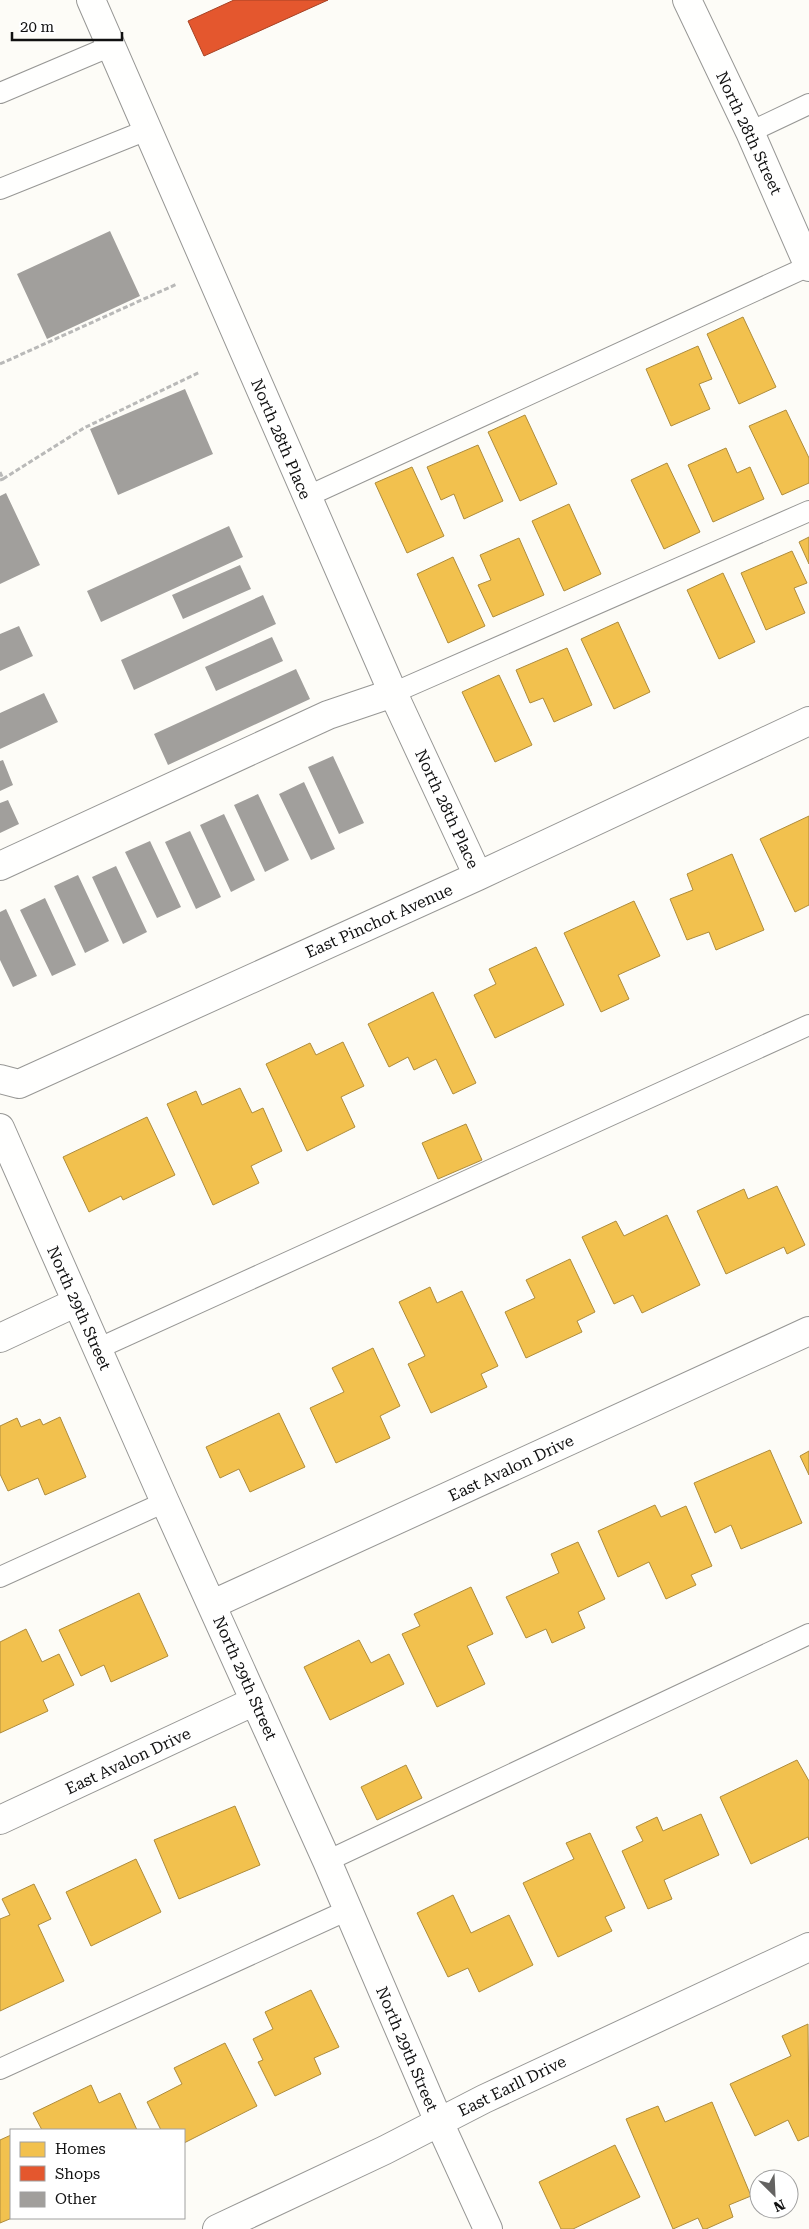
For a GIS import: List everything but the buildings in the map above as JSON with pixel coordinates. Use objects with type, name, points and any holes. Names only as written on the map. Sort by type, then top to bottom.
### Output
[{"type":"street","name":"North 28th Place","points":[[92,0],[110,46],[306,497],[393,693],[478,876]]},
{"type":"street","name":"North 28th Street","points":[[687,0],[750,132],[809,266]]},
{"type":"street","points":[[0,866],[328,715],[393,693]]},
{"type":"street","name":"East Pinchot Avenue","points":[[0,1079],[19,1084],[478,876],[809,721]]},
{"type":"street","name":"North 29th Street","points":[[0,1128],[165,1502],[327,1860],[438,2122],[488,2229]]},
{"type":"street","points":[[0,1338],[77,1302]]},
{"type":"street","name":"East Avalon Drive","points":[[212,1604],[809,1331]]},
{"type":"street","name":"East Avalon Drive","points":[[0,1820],[255,1701]]},
{"type":"street","name":"East Earll Drive","points":[[217,2229],[385,2150],[438,2122],[809,1947]]},
{"type":"lane","points":[[0,93],[110,46]]},
{"type":"lane","points":[[750,132],[809,104]]},
{"type":"lane","points":[[0,189],[147,130]]},
{"type":"lane","points":[[306,497],[809,266]]},
{"type":"lane","points":[[393,693],[809,511]]},
{"type":"lane","points":[[97,1349],[809,1025]]},
{"type":"lane","points":[[0,1577],[165,1502]]},
{"type":"lane","points":[[327,1860],[809,1634]]},
{"type":"lane","points":[[0,2069],[348,1910]]},
{"type":"path","points":[[0,364],[177,284]]},
{"type":"path","points":[[0,472],[2,480],[84,428],[200,372]]}]
